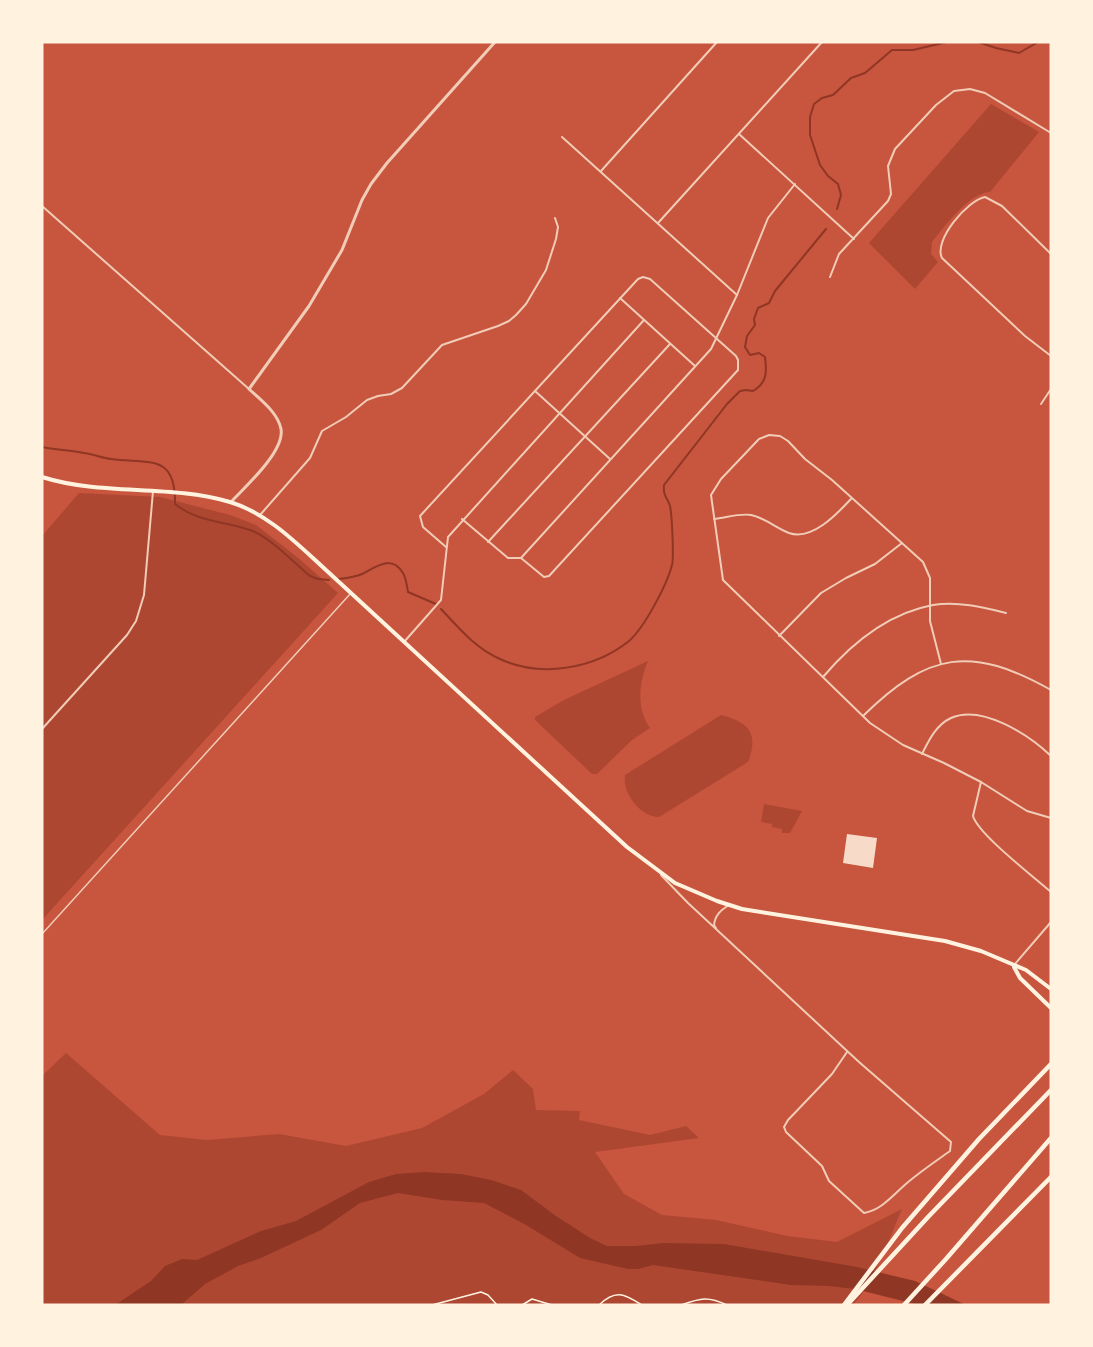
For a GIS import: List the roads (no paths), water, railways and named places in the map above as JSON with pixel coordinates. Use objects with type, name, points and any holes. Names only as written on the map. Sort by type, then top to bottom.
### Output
[{"type":"highway","points":[[845,1305],[902,1228],[979,1139],[1051,1064]]},
{"type":"highway","points":[[845,1305],[1051,1090]]},
{"type":"highway","points":[[904,1305],[1051,1138]]},
{"type":"highway","points":[[925,1305],[1051,1177]]},
{"type":"main road","points":[[42,477],[86,486],[165,492],[231,502],[260,515],[293,540],[627,847],[659,872],[684,887],[757,913],[945,941],[981,951],[1026,970],[1051,988]]},
{"type":"main road","points":[[1013,966],[1020,978],[1051,1008]]},
{"type":"street","points":[[249,389],[309,306],[342,250],[362,200],[371,184],[495,42]]},
{"type":"street","points":[[601,171],[717,42]]},
{"type":"street","points":[[658,223],[822,42]]},
{"type":"street","points":[[830,277],[839,254],[888,201],[891,194],[888,166],[890,156],[936,105],[954,90],[962,88],[986,93],[1051,133]]},
{"type":"street","points":[[739,134],[854,238]]},
{"type":"street","points":[[562,137],[737,295]]},
{"type":"street","points":[[520,558],[711,349],[737,295],[768,218],[795,184]]},
{"type":"street","points":[[1051,255],[1002,206],[986,198],[976,201],[956,221],[941,240],[939,253],[1025,336],[1051,356]]},
{"type":"street","points":[[42,206],[125,282],[249,389],[273,414],[281,427],[281,438],[268,461],[231,502]]},
{"type":"street","points":[[260,515],[310,458],[322,431],[346,417],[367,400],[391,394],[402,388],[442,345],[498,326],[516,315],[526,304],[546,270],[556,239],[558,226],[555,218]]},
{"type":"street","points":[[446,547],[423,527],[420,516],[638,279],[643,277],[650,279],[736,356],[738,370],[549,576],[539,575],[520,558],[508,558],[462,519]]},
{"type":"street","points":[[620,298],[695,366]]},
{"type":"street","points":[[404,642],[441,600],[448,537],[644,320]]},
{"type":"street","points":[[488,542],[670,344]]},
{"type":"street","points":[[1041,404],[1051,389]]},
{"type":"street","points":[[535,391],[610,459]]},
{"type":"street","points":[[941,664],[930,621],[928,570],[919,557],[780,436],[764,436],[746,451],[715,487],[711,495],[723,580],[863,716],[892,739],[981,782],[1027,811],[1051,818]]},
{"type":"street","points":[[42,729],[113,651],[136,621],[144,595],[153,491]]},
{"type":"street","points":[[714,519],[749,515],[763,519],[791,534],[803,533],[819,527],[851,498]]},
{"type":"street","points":[[779,636],[821,594],[846,578],[875,564],[902,543]]},
{"type":"street","points":[[823,677],[848,650],[870,633],[894,619],[930,606],[973,605],[1006,613]]},
{"type":"street","points":[[863,716],[895,686],[923,669],[962,661],[985,663],[1022,674],[1051,690]]},
{"type":"street","points":[[922,754],[935,731],[951,718],[963,715],[1001,722],[1019,731],[1051,756]]},
{"type":"street","points":[[981,782],[973,816],[975,821],[992,840],[1051,892]]},
{"type":"street","points":[[659,872],[717,931],[847,1052],[951,1142],[950,1151],[906,1183],[894,1196],[871,1212],[864,1213],[829,1181],[822,1166],[786,1132],[784,1127],[832,1074],[847,1052]]},
{"type":"street","points":[[717,931],[714,925],[716,916],[730,905]]},
{"type":"street","points":[[1013,966],[1051,922]]},
{"type":"lane","points":[[42,934],[351,593]]},
{"type":"waterway","points":[[837,209],[841,195],[838,184],[820,165],[810,135],[810,117],[814,104],[822,98],[833,95],[851,78],[865,73],[892,50],[913,50],[947,42]]},
{"type":"waterway","points":[[978,42],[1019,53],[1038,42]]},
{"type":"waterway","points":[[441,609],[483,649],[500,659],[533,668],[567,668],[584,664],[615,651],[629,641],[654,606],[672,565],[671,511],[664,485],[727,404],[740,391],[753,391],[763,381],[766,372],[765,357],[759,353],[750,355],[745,347],[747,336],[755,325],[754,319],[758,308],[769,303],[775,291],[826,229]]},
{"type":"waterway","points":[[42,447],[111,459],[158,464],[171,476],[175,504],[183,510],[202,518],[258,533],[310,576],[329,580]]},
{"type":"waterway","points":[[339,579],[359,575],[383,564],[394,564],[403,573],[408,592],[436,604]]}]
